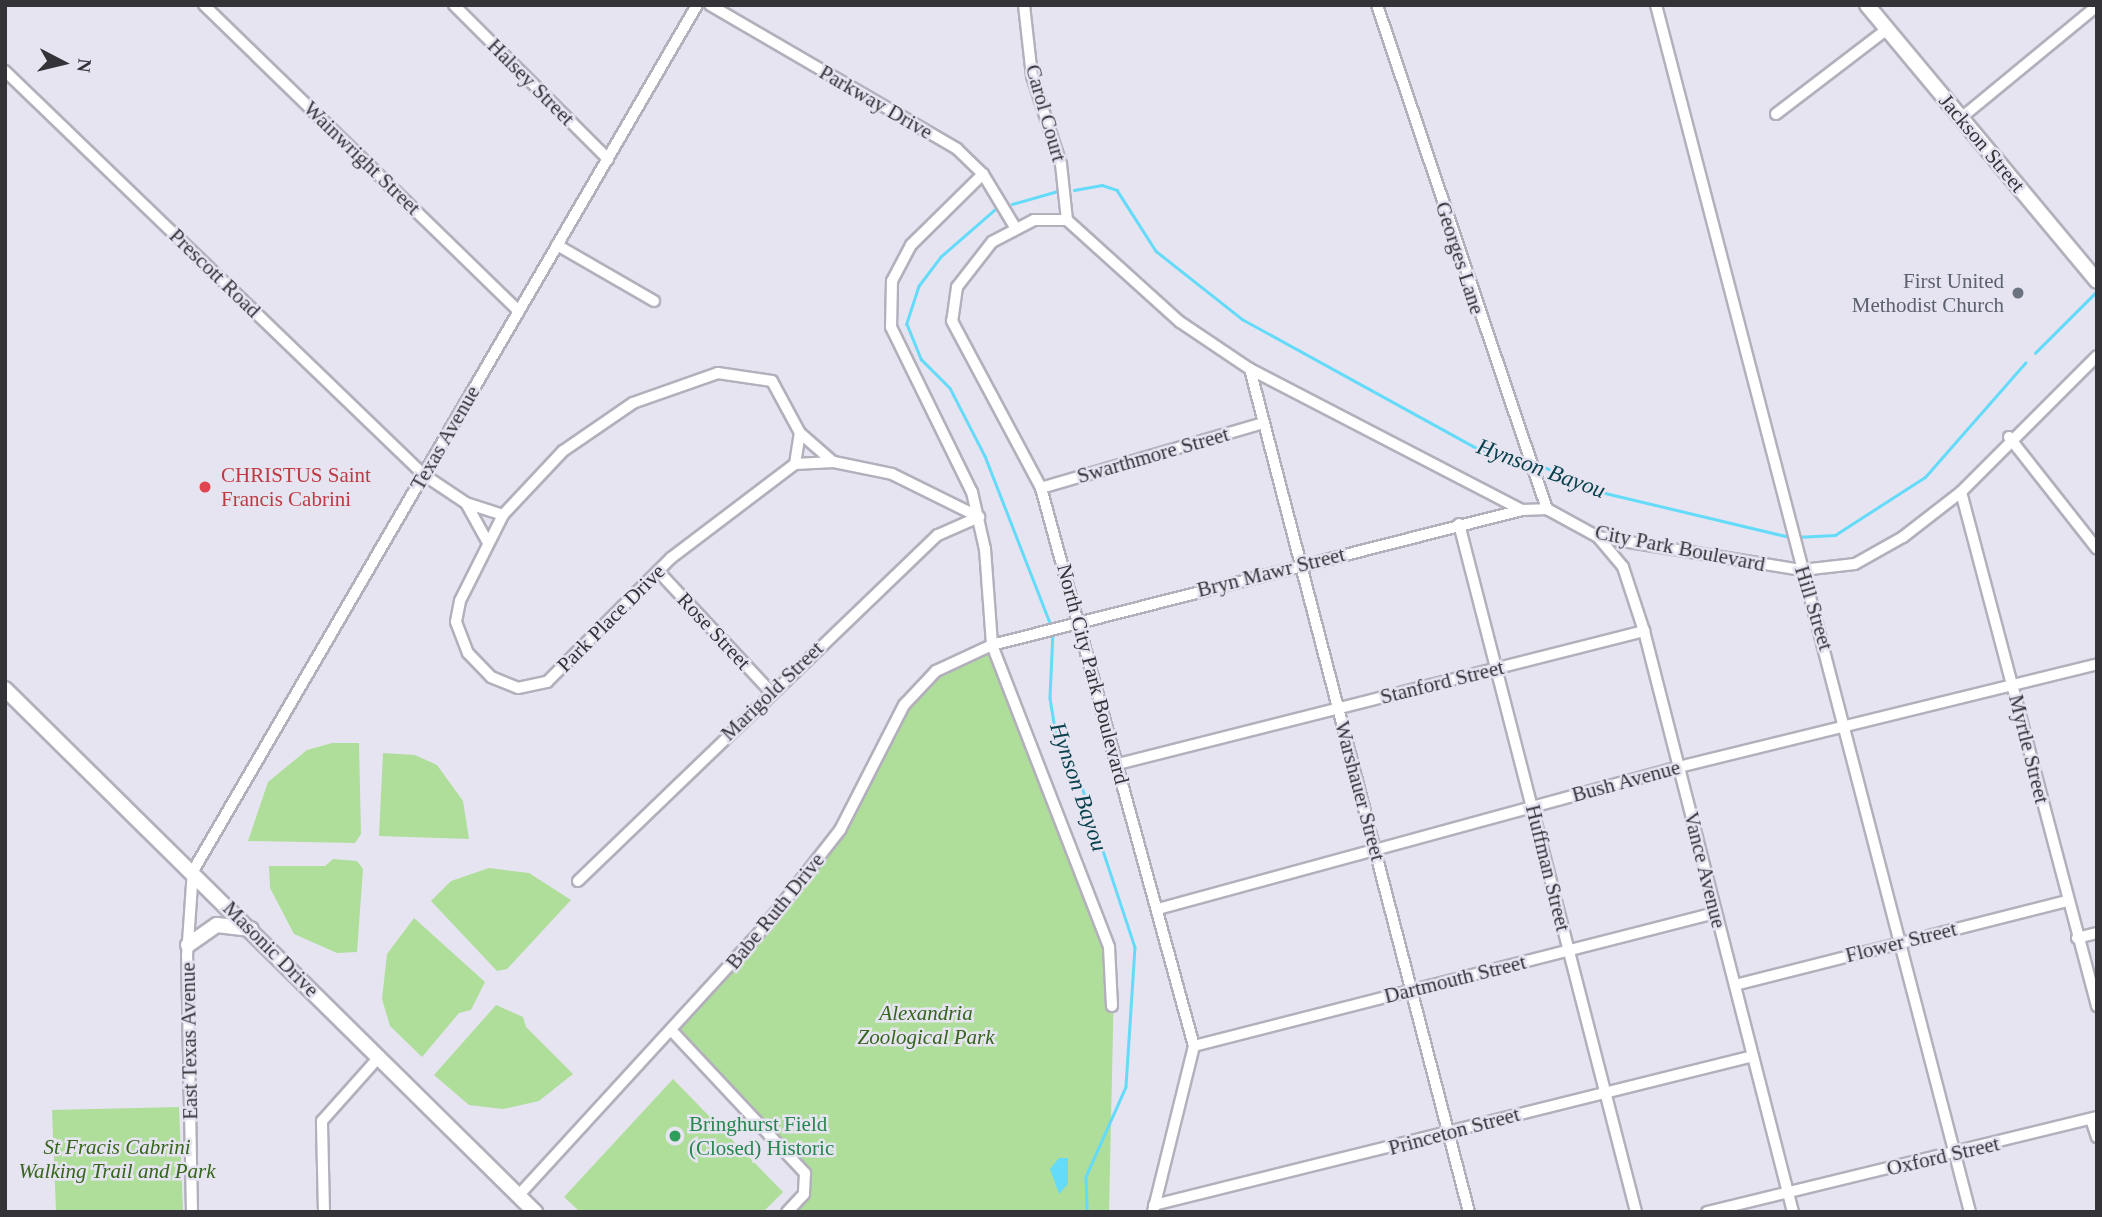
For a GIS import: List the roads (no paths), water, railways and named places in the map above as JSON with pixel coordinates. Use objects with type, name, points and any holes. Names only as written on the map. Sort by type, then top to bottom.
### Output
[{"type":"main road","name":"Jackson Street","points":[[1867,5],[2097,281]]},
{"type":"main road","name":"Masonic Drive","points":[[5,689],[193,871],[535,1212]]},
{"type":"main road","points":[[188,945],[217,925],[251,929]]},
{"type":"street","name":"Wainwright Street","points":[[204,5],[519,311]]},
{"type":"street","name":"Halsey Street","points":[[454,5],[608,159]]},
{"type":"street","name":"Texas Avenue","points":[[193,871],[697,5]]},
{"type":"street","name":"Parkway Drive","points":[[710,5],[957,149],[983,174],[1015,227]]},
{"type":"street","name":"Carol Court","points":[[1024,5],[1032,76],[1061,164],[1067,220]]},
{"type":"street","name":"Georges Lane","points":[[1377,5],[1547,509]]},
{"type":"street","name":"Hill Street","points":[[1656,5],[1801,570],[1848,724],[1970,1212]]},
{"type":"street","points":[[1961,118],[2094,7]]},
{"type":"street","points":[[1776,114],[1886,30]]},
{"type":"street","name":"Prescott Road","points":[[7,75],[424,475],[466,503]]},
{"type":"street","points":[[983,174],[911,245],[889,304],[895,343],[951,443],[979,517],[992,645],[1109,947],[1112,1006]]},
{"type":"street","name":"North City Park Boulevard","points":[[1067,220],[1043,218],[1015,227],[992,242],[961,278],[952,321],[1041,488],[1194,1046],[1154,1208]]},
{"type":"street","points":[[1067,220],[1180,322],[1250,369],[1521,510],[1547,509]]},
{"type":"street","points":[[557,245],[654,301]]},
{"type":"street","name":"City Park Boulevard","points":[[1547,509],[1598,537],[1801,570],[1871,556],[1961,492],[2010,437],[2097,356]]},
{"type":"street","name":"Warshauer Street","points":[[1250,369],[1469,1212]]},
{"type":"street","name":"Park Place Drive","points":[[795,464],[713,522],[658,571],[547,682],[518,688],[491,677],[460,639],[460,601],[487,541],[503,515],[581,435],[633,404],[701,376],[733,373],[772,381],[800,433]]},
{"type":"street","name":"Swarthmore Street","points":[[1041,488],[1264,423]]},
{"type":"street","points":[[800,433],[795,464],[834,462],[892,474],[979,517]]},
{"type":"street","points":[[800,433],[834,462]]},
{"type":"street","points":[[2010,437],[2097,549]]},
{"type":"street","name":"Myrtle Street","points":[[1961,492],[2067,901],[2097,1006]]},
{"type":"street","points":[[466,503],[503,515]]},
{"type":"street","points":[[466,503],[487,541]]},
{"type":"street","name":"Bryn Mawr Street","points":[[1022,640],[1079,622],[1301,564],[1521,510]]},
{"type":"street","name":"Marigold Street","points":[[578,881],[770,691],[938,536],[979,517]]},
{"type":"street","name":"Huffman Street","points":[[1459,524],[1636,1212]]},
{"type":"street","name":"Vance Avenue","points":[[1598,537],[1623,567],[1644,631],[1793,1212]]},
{"type":"street","name":"Rose Street","points":[[658,571],[770,691]]},
{"type":"street","name":"Stanford Street","points":[[1118,764],[1644,631]]},
{"type":"street","name":"Babe Ruth Drive","points":[[518,1196],[672,1031],[840,830],[917,690],[936,671],[992,645],[1022,640]]},
{"type":"street","name":"Bush Avenue","points":[[1158,909],[1679,767],[2012,682],[2097,664]]},
{"type":"street","name":"East Texas Avenue","points":[[192,1212],[188,945],[193,871]]},
{"type":"street","name":"Flower Street","points":[[1735,985],[1903,940],[2067,901]]},
{"type":"street","name":"Dartmouth Street","points":[[1194,1046],[1715,913]]},
{"type":"street","points":[[2077,938],[2097,933]]},
{"type":"street","points":[[672,1031],[805,1173],[804,1194],[787,1212]]},
{"type":"street","name":"Princeton Street","points":[[1154,1208],[1449,1133],[1605,1090],[1753,1056]]},
{"type":"street","points":[[324,1212],[322,1121],[379,1057]]},
{"type":"street","points":[[2094,1118],[2097,1137]]},
{"type":"street","name":"Oxford Street","points":[[1707,1212],[2094,1118]]},
{"type":"water","points":[[1059,1158],[1068,1158],[1068,1184],[1059,1194],[1050,1169]]},
{"type":"waterway","name":"Hynson Bayou","points":[[1074,190],[1102,185],[1117,190],[1156,251],[1242,319],[1477,448],[1529,462]]},
{"type":"waterway","name":"Hynson Bayou","points":[[1012,204],[1058,191]]},
{"type":"waterway","name":"Hynson Bayou","points":[[996,209],[941,257],[919,286],[907,324],[921,359],[950,388],[985,456],[1051,625]]},
{"type":"waterway","name":"Hynson Bayou","points":[[2035,353],[2097,291]]},
{"type":"waterway","name":"Hynson Bayou","points":[[1796,537],[1835,535],[1925,477],[2025,363]]},
{"type":"waterway","name":"Hynson Bayou","points":[[1535,463],[1601,492],[1790,537]]},
{"type":"waterway","name":"Hynson Bayou","points":[[1053,631],[1050,698],[1057,741],[1078,775],[1135,947],[1126,1087],[1086,1177],[1087,1212]]},
{"type":"place","name":"First United Methodist Church","points":[[2018,293]]},
{"type":"place","name":"CHRISTUS Saint Francis Cabrini","points":[[205,487]]},
{"type":"place","name":"Bringhurst Field (Closed) Historic","points":[[675,1136]]},
{"type":"park label","name":"Alexandria Zoological Park","points":[[926,1025]]},
{"type":"park label","name":"St Fracis Cabrini Walking Trail and Park","points":[[117,1159]]}]
